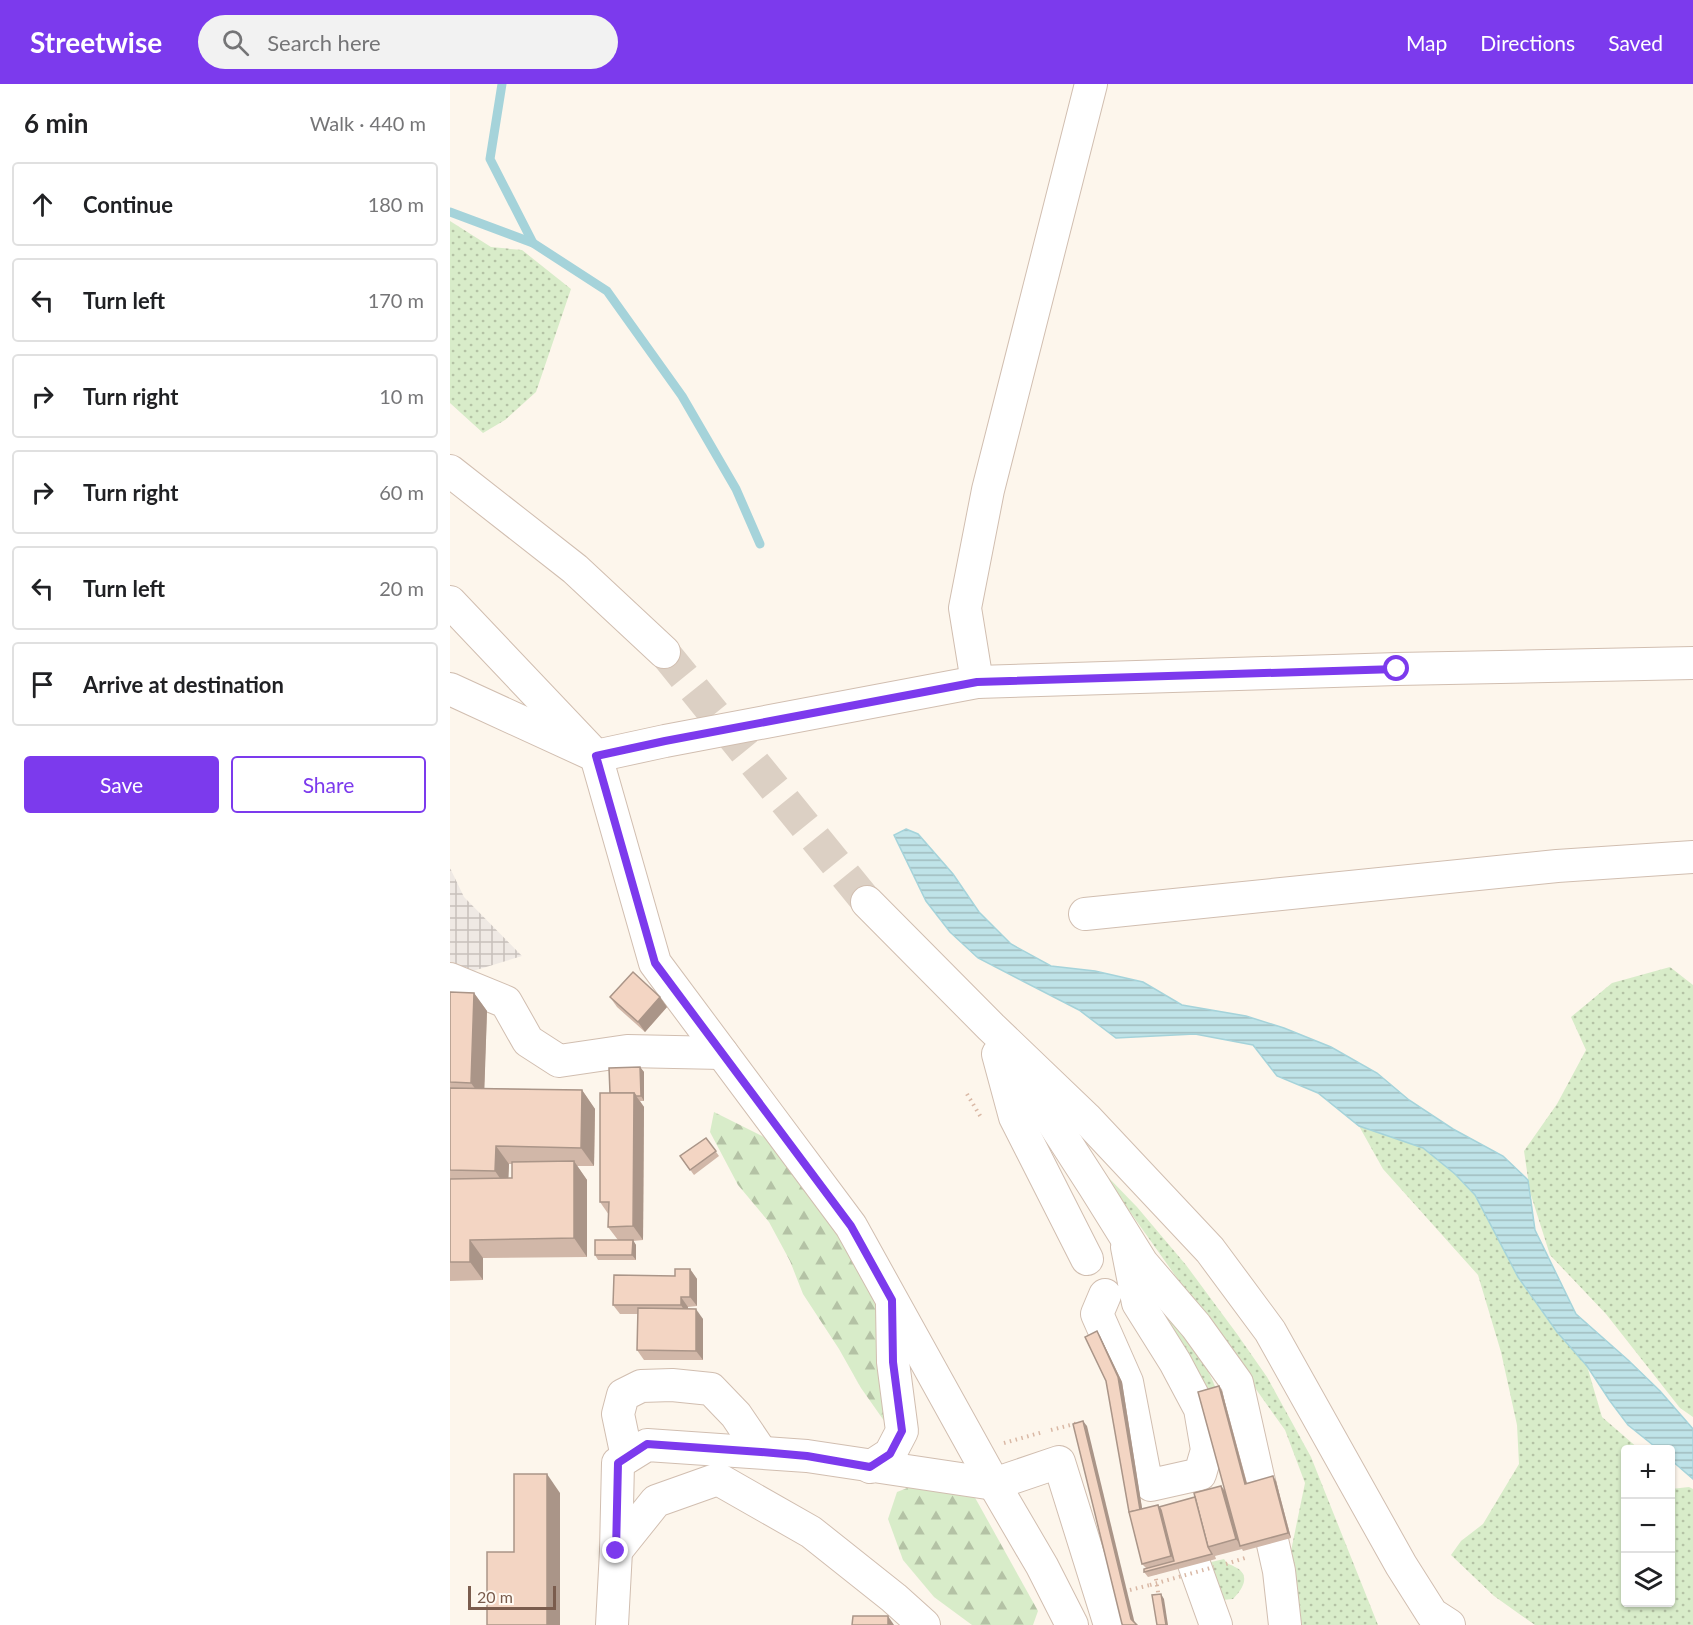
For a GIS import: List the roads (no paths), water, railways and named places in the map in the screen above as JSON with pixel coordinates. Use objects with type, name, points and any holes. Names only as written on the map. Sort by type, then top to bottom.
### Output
[{"type":"street","points":[[977,682],[965,608],[988,490],[1091,84]]},
{"type":"street","points":[[450,471],[575,569],[664,652]]},
{"type":"street","points":[[450,602],[596,756],[655,963],[851,1226],[994,1484],[1042,1566],[1071,1624],[1114,1609],[1087,1550],[1059,1462],[994,1484],[807,1456],[647,1444],[618,1463],[612,1625]]},
{"type":"street","points":[[450,689],[596,756],[977,682],[1374,669],[1693,663]]},
{"type":"street","points":[[1085,914],[1557,866],[1693,857]]},
{"type":"street","points":[[867,902],[991,1027],[1086,1118],[1210,1250],[1270,1331],[1401,1565],[1432,1614],[1449,1625]]},
{"type":"street","points":[[450,979],[506,1002],[528,1041],[559,1060],[627,1052],[722,1053]]},
{"type":"street","points":[[991,1027],[1142,1263],[1196,1326],[1237,1383],[1279,1571],[1285,1625]]},
{"type":"street","points":[[991,1027],[1015,1117],[1087,1259]]},
{"type":"street","points":[[1105,1295],[1097,1314],[1127,1382],[1146,1481],[1151,1485],[1200,1474],[1207,1450],[1200,1409],[1175,1362],[1138,1303],[1125,1234]]},
{"type":"street","points":[[870,1467],[890,1454],[902,1431],[893,1362],[892,1300]]},
{"type":"street","points":[[627,1457],[618,1414],[623,1395],[641,1386],[672,1385],[711,1389],[736,1415],[761,1452]]},
{"type":"street","points":[[616,1551],[656,1502],[718,1479],[811,1532],[924,1625]]},
{"type":"street","points":[[1165,1481],[1216,1625]]},
{"type":"street","points":[[1042,1566],[1087,1550]]},
{"type":"water","points":[[906,829],[918,834],[953,874],[979,912],[1011,944],[1051,966],[1095,971],[1143,982],[1182,1005],[1246,1016],[1331,1047],[1377,1073],[1409,1100],[1453,1129],[1503,1156],[1528,1180],[1535,1230],[1576,1314],[1660,1391],[1693,1429],[1693,1479],[1675,1463],[1675,1445],[1653,1445],[1628,1425],[1587,1366],[1557,1332],[1518,1277],[1475,1195],[1455,1174],[1423,1148],[1359,1126],[1318,1093],[1277,1076],[1253,1045],[1195,1034],[1116,1038],[1079,1010],[978,958],[950,932],[926,901],[894,835]]},
{"type":"waterway","points":[[502,84],[490,159],[533,243]]},
{"type":"waterway","points":[[450,212],[533,243],[607,291],[682,396],[736,489],[760,544]]},
{"type":"tunnel","points":[[664,652],[867,902]]}]
